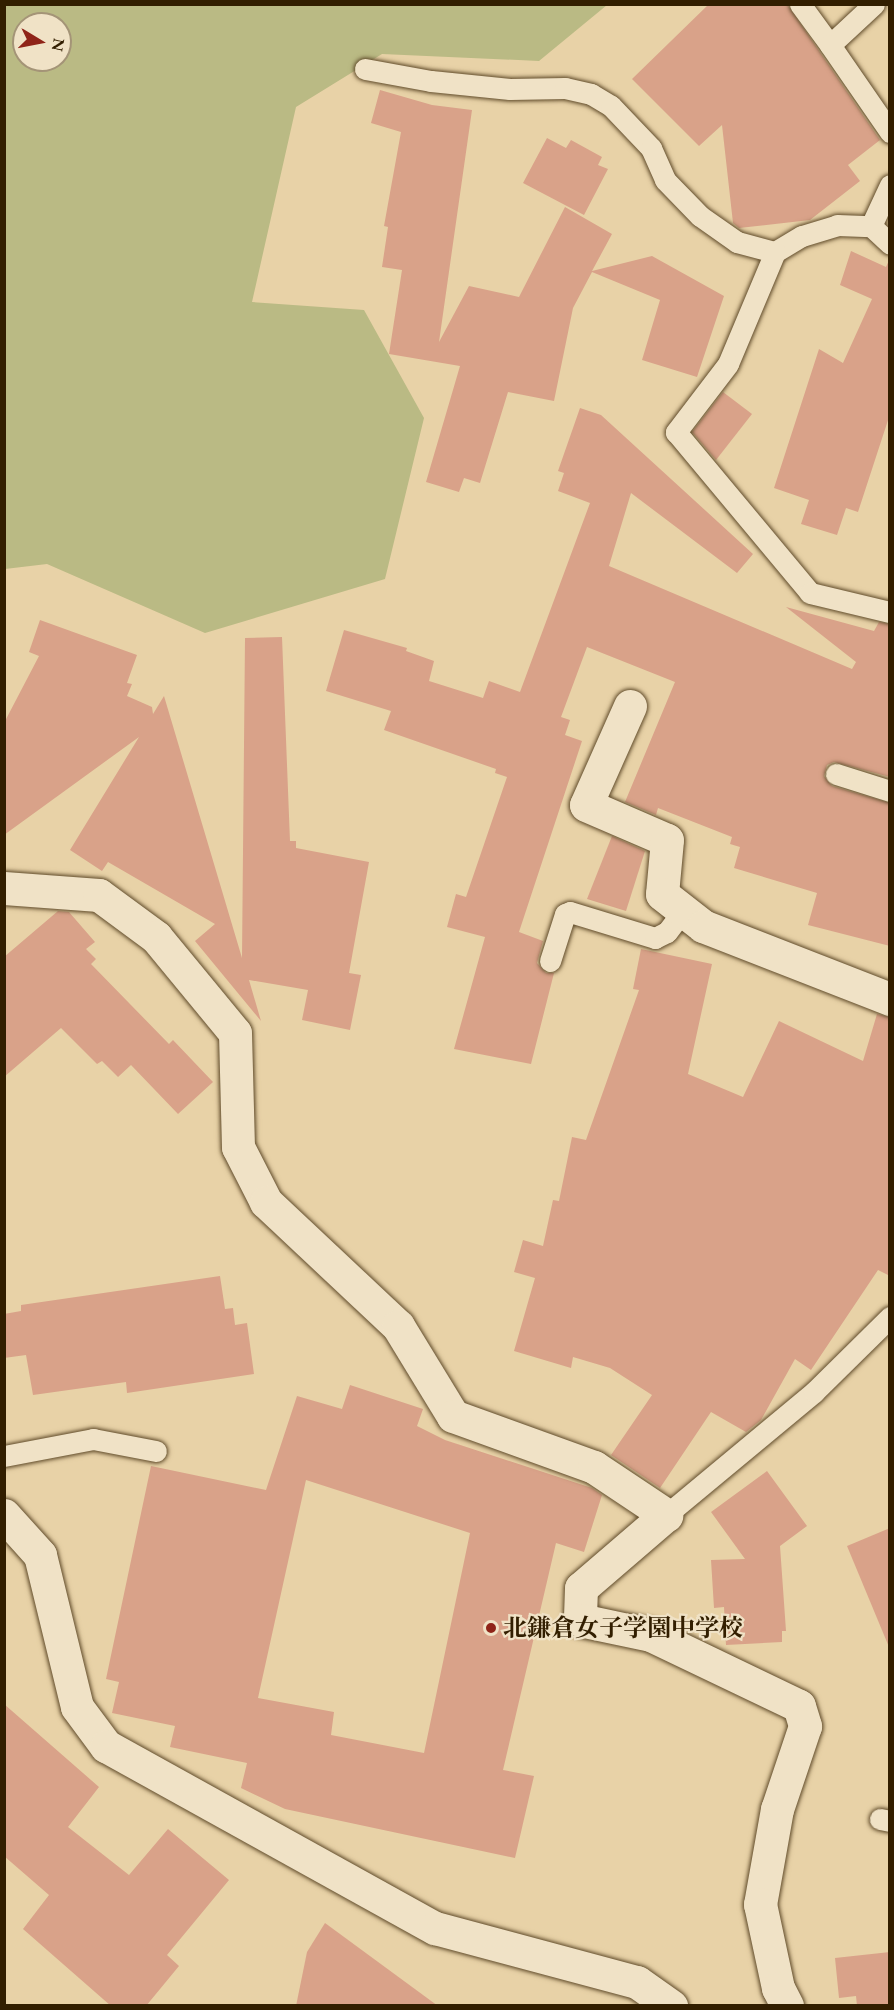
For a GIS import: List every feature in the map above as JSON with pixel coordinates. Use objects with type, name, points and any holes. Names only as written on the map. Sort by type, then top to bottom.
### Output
[{"type":"street","points":[[630,706],[586,805],[667,840],[662,894],[703,926],[890,999]]},
{"type":"street","points":[[4,888],[99,895],[156,937],[235,1033],[238,1147],[266,1202],[398,1326],[453,1416],[594,1467],[666,1515],[581,1588],[580,1620],[651,1635],[799,1706],[805,1726],[777,1809],[760,1904],[778,1988],[787,2006]]},
{"type":"street","points":[[4,1515],[40,1556],[77,1707],[106,1746],[435,1928],[637,1982],[671,2006]]},
{"type":"lane","points":[[800,4],[890,132]]},
{"type":"lane","points":[[830,45],[873,4]]},
{"type":"lane","points":[[365,69],[431,81],[510,89],[565,88],[591,94],[611,106],[651,148],[665,180],[700,216],[737,242],[774,252]]},
{"type":"lane","points":[[871,226],[890,185]]},
{"type":"lane","points":[[890,244],[871,226],[837,225],[802,236],[774,252],[728,364],[676,432],[810,593],[890,612]]},
{"type":"lane","points":[[836,774],[890,791]]},
{"type":"lane","points":[[550,961],[565,914],[570,912],[655,938],[668,932],[683,911]]},
{"type":"lane","points":[[666,1515],[814,1392],[890,1317]]},
{"type":"lane","points":[[4,1456],[93,1439],[156,1451]]},
{"type":"green space","points":[[4,5],[607,5],[539,61],[382,54],[296,107],[252,302],[364,310],[424,418],[385,579],[205,633],[47,564],[5,569]]},
{"type":"building","points":[[709,4],[787,4],[880,140],[848,165],[860,181],[810,220],[739,228],[733,223],[722,125],[699,146],[632,79]]},
{"type":"building","points":[[380,90],[432,105],[472,110],[439,342],[469,286],[519,297],[565,207],[612,234],[592,271],[652,256],[724,296],[697,377],[642,360],[660,300],[592,272],[573,308],[554,401],[508,392],[480,483],[464,478],[459,492],[426,482],[460,366],[389,354],[402,270],[382,267],[388,227],[384,226],[401,132],[371,123]]},
{"type":"building","points":[[547,138],[566,148],[571,140],[602,157],[598,165],[608,169],[584,215],[523,183]]},
{"type":"building","points":[[851,251],[886,267],[890,258],[890,414],[858,512],[846,508],[837,535],[801,524],[809,500],[774,488],[819,349],[843,363],[872,299],[840,285]]},
{"type":"building","points":[[723,392],[752,414],[716,460],[692,432]]},
{"type":"building","points":[[580,408],[601,415],[753,554],[737,573],[631,493],[609,566],[852,669],[856,662],[786,607],[874,631],[879,622],[890,624],[890,777],[834,762],[827,765],[824,776],[832,786],[890,803],[890,946],[808,925],[817,893],[734,868],[740,847],[730,844],[732,837],[658,808],[656,815],[625,802],[675,682],[587,647],[561,717],[570,720],[565,735],[582,741],[519,932],[543,941],[537,963],[546,973],[554,973],[531,1064],[454,1049],[485,937],[447,927],[456,894],[466,897],[507,777],[495,773],[496,769],[384,730],[391,711],[326,691],[344,630],[407,648],[406,651],[434,661],[429,681],[483,698],[489,681],[520,692],[590,503],[558,491],[564,473],[558,471]]},
{"type":"building","points":[[40,620],[137,655],[127,683],[132,684],[127,696],[152,707],[153,714],[164,696],[242,958],[245,638],[282,637],[290,841],[296,841],[296,848],[369,862],[349,973],[361,975],[350,1030],[302,1020],[308,990],[249,980],[261,1021],[195,941],[215,924],[108,862],[102,871],[70,850],[139,737],[4,835],[4,723],[39,656],[29,652]]},
{"type":"building","points":[[612,836],[645,851],[626,911],[587,899]]},
{"type":"building","points":[[58,911],[69,912],[95,942],[86,949],[96,959],[91,964],[169,1044],[173,1040],[213,1082],[178,1114],[131,1065],[118,1077],[102,1061],[97,1064],[61,1028],[4,1077],[4,957]]},
{"type":"building","points":[[641,949],[712,964],[688,1074],[743,1097],[779,1021],[863,1061],[877,1014],[890,1017],[890,1276],[878,1270],[811,1370],[795,1359],[761,1420],[746,1432],[711,1412],[660,1488],[611,1455],[652,1395],[610,1368],[573,1357],[571,1368],[514,1351],[535,1278],[514,1272],[523,1240],[543,1246],[553,1200],[559,1201],[572,1137],[586,1140],[639,990],[633,989]]},
{"type":"building","points":[[220,1276],[225,1309],[233,1308],[235,1325],[247,1323],[254,1374],[127,1393],[126,1382],[33,1395],[26,1355],[4,1358],[4,1314],[21,1311],[21,1305]]},
{"type":"building","points":[[350,1385],[423,1409],[417,1426],[445,1440],[592,1488],[602,1495],[584,1552],[556,1543],[503,1770],[534,1776],[515,1858],[285,1809],[241,1788],[247,1763],[170,1747],[175,1726],[112,1713],[119,1682],[106,1679],[151,1466],[266,1490],[297,1396],[342,1409]],"holes":[[[306,1480],[470,1533],[424,1753],[331,1735],[334,1712],[258,1698]]]},
{"type":"building","points":[[767,1471],[807,1526],[780,1546],[786,1631],[782,1631],[782,1642],[726,1645],[724,1607],[714,1608],[711,1560],[745,1559],[711,1512]]},
{"type":"building","points":[[890,1528],[890,1647],[889,1647],[847,1546]]},
{"type":"building","points":[[4,1704],[99,1787],[68,1827],[129,1875],[168,1829],[229,1880],[167,1955],[179,1966],[146,2006],[111,2006],[23,1929],[49,1895],[4,1856]]},
{"type":"building","points":[[325,1923],[438,2006],[296,2006],[307,1952]]},
{"type":"building","points":[[890,1952],[890,2006],[857,2006],[856,1996],[839,1998],[835,1958]]},
{"type":"place","name":"北鎌倉女子学園中学校","points":[[491,1628]]}]
